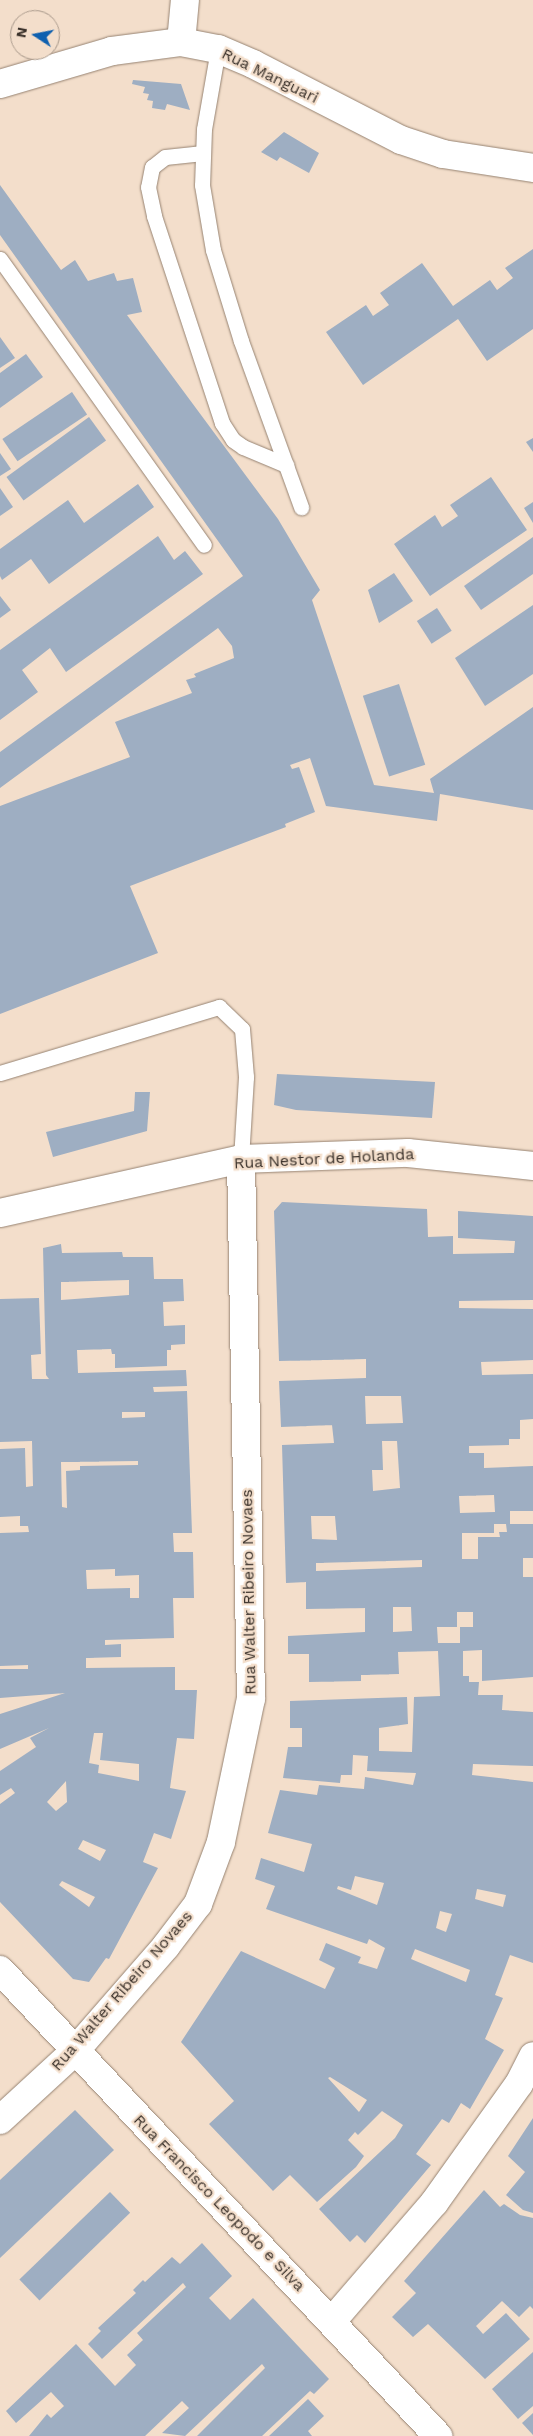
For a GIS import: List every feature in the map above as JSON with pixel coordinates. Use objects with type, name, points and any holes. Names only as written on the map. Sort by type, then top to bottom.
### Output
[{"type":"street","points":[[181,42],[185,0]]},
{"type":"street","name":"Rua Manguari","points":[[0,84],[112,51],[181,42],[218,49],[253,64],[401,140],[443,154],[533,168]]},
{"type":"street","name":"Rua Nestor de Holanda","points":[[0,1213],[241,1159],[408,1153],[533,1166]]},
{"type":"street","name":"Rua Walter Ribeiro Novaes","points":[[0,2120],[74,2052],[166,1946],[198,1904],[221,1842],[251,1699],[241,1159]]},
{"type":"street","name":"Rua Francisco Leopodo e Silva","points":[[0,1970],[74,2052],[332,2321],[438,2436]]},
{"type":"street","points":[[332,2321],[434,2203],[519,2084],[533,2056]]},
{"type":"lane","points":[[218,49],[204,129],[202,185],[213,250],[241,341],[301,507]]},
{"type":"lane","points":[[203,153],[165,157],[152,167],[148,187],[154,216],[222,423],[233,440],[243,447],[286,464]]},
{"type":"lane","points":[[0,259],[204,545]]},
{"type":"lane","points":[[0,1073],[219,1007],[242,1029],[246,1077],[241,1159]]},
{"type":"building","points":[[133,80],[181,84],[190,110],[167,104],[165,110],[152,108],[153,101],[147,100],[149,94],[143,93],[145,87],[132,84]]},
{"type":"building","points":[[284,132],[319,153],[309,173],[280,157],[277,161],[261,152]]},
{"type":"building","points":[[0,185],[61,270],[75,260],[88,281],[114,273],[117,281],[133,278],[142,312],[127,315],[278,519],[320,590],[312,600],[374,785],[434,793],[430,779],[533,707],[533,810],[440,794],[437,821],[326,806],[310,758],[290,765],[292,769],[299,767],[315,812],[285,824],[286,827],[130,886],[158,953],[0,1014],[0,806],[130,757],[115,722],[192,693],[186,680],[196,677],[194,674],[234,658],[232,646],[218,628],[0,788],[0,752],[243,576],[0,235]]},
{"type":"building","points":[[533,249],[533,329],[487,361],[458,319],[363,385],[326,332],[366,305],[373,316],[389,305],[380,293],[422,263],[453,306],[490,280],[497,290],[513,278],[505,268]]},
{"type":"building","points":[[0,337],[15,358],[0,368]]},
{"type":"building","points":[[26,354],[43,377],[0,408],[0,373]]},
{"type":"building","points":[[72,392],[87,414],[17,461],[2,439]]},
{"type":"building","points":[[89,417],[106,440],[24,500],[6,477]]},
{"type":"building","points":[[533,438],[533,452],[526,442]]},
{"type":"building","points":[[0,453],[11,469],[0,476]]},
{"type":"building","points":[[491,477],[527,530],[430,596],[394,544],[435,515],[442,527],[458,516],[450,505]]},
{"type":"building","points":[[138,484],[154,507],[49,584],[31,559],[2,580],[0,576],[0,549],[68,500],[84,523]]},
{"type":"building","points":[[0,488],[13,507],[0,516]]},
{"type":"building","points":[[533,502],[533,523],[524,508]]},
{"type":"building","points":[[158,536],[174,560],[185,551],[203,574],[66,672],[50,648],[22,670],[38,692],[0,720],[0,650]]},
{"type":"building","points":[[533,537],[533,574],[481,610],[464,586]]},
{"type":"building","points":[[394,573],[413,601],[379,623],[368,590]]},
{"type":"building","points":[[0,596],[11,610],[0,618]]},
{"type":"building","points":[[533,605],[533,674],[485,706],[455,658]]},
{"type":"building","points":[[437,608],[452,631],[432,644],[417,621]]},
{"type":"building","points":[[399,684],[425,765],[389,777],[363,696]]},
{"type":"building","points":[[277,1074],[435,1082],[432,1118],[296,1110],[274,1105]]},
{"type":"building","points":[[135,1092],[150,1092],[147,1131],[53,1157],[46,1132],[134,1111]]},
{"type":"building","points":[[282,1202],[427,1209],[428,1237],[453,1236],[453,1254],[514,1253],[515,1241],[458,1238],[458,1211],[533,1216],[533,1300],[459,1301],[459,1308],[533,1309],[533,1360],[481,1362],[482,1375],[533,1374],[533,1419],[520,1420],[520,1439],[509,1439],[509,1445],[469,1446],[469,1453],[484,1453],[484,1468],[533,1466],[533,1511],[510,1511],[510,1524],[533,1524],[533,1558],[523,1558],[523,1577],[533,1577],[533,1677],[482,1681],[482,1650],[463,1651],[463,1676],[469,1676],[469,1682],[479,1682],[478,1695],[503,1695],[502,1710],[533,1712],[533,1766],[473,1764],[472,1775],[533,1782],[533,1963],[510,1955],[495,1995],[503,1998],[485,2039],[504,2050],[470,2109],[461,2103],[449,2123],[442,2119],[416,2154],[431,2165],[365,2243],[357,2235],[350,2242],[319,2209],[395,2138],[403,2125],[382,2111],[358,2135],[355,2132],[348,2140],[364,2156],[356,2167],[317,2202],[290,2175],[273,2191],[209,2124],[234,2101],[181,2042],[241,1951],[325,1989],[335,1968],[319,1960],[326,1943],[361,1957],[358,1963],[377,1969],[385,1948],[369,1939],[367,1944],[266,1909],[275,1886],[255,1879],[261,1858],[304,1872],[312,1844],[268,1833],[280,1790],[317,1795],[319,1785],[364,1789],[365,1777],[413,1785],[416,1773],[367,1771],[368,1756],[353,1755],[352,1775],[341,1775],[340,1783],[283,1778],[288,1747],[302,1747],[302,1728],[290,1728],[290,1701],[407,1697],[408,1724],[379,1728],[379,1751],[412,1752],[414,1697],[440,1696],[438,1651],[398,1652],[399,1674],[361,1675],[361,1681],[309,1682],[309,1654],[288,1654],[288,1636],[365,1632],[365,1608],[306,1609],[306,1582],[286,1583],[282,1445],[334,1443],[332,1425],[281,1427],[279,1381],[366,1378],[366,1359],[279,1361],[274,1211]],"holes":[[[365,1396],[401,1396],[403,1423],[366,1424]],[[382,1441],[397,1441],[400,1488],[373,1491],[372,1470],[383,1470]],[[494,1495],[495,1512],[460,1513],[459,1496]],[[311,1516],[335,1516],[337,1540],[312,1539]],[[494,1524],[506,1524],[507,1532],[499,1532],[500,1537],[478,1537],[478,1559],[462,1559],[462,1533],[494,1533]],[[422,1560],[422,1567],[316,1571],[316,1563]],[[393,1607],[411,1607],[412,1631],[393,1632]],[[457,1612],[473,1612],[473,1627],[460,1627],[460,1643],[438,1643],[437,1627],[457,1627]],[[355,1876],[384,1883],[377,1905],[337,1889],[338,1886],[351,1890]],[[477,1889],[506,1895],[503,1907],[475,1899]],[[440,1911],[452,1914],[446,1932],[436,1928]],[[415,1949],[470,1970],[466,1982],[411,1959]],[[330,2077],[367,2100],[359,2112],[328,2078]]]},
{"type":"building","points":[[61,1244],[62,1253],[122,1252],[123,1257],[153,1257],[154,1279],[183,1279],[184,1301],[163,1302],[164,1326],[185,1325],[185,1344],[171,1345],[171,1350],[167,1350],[167,1366],[115,1368],[115,1354],[112,1354],[111,1349],[77,1350],[78,1373],[186,1370],[187,1386],[153,1387],[154,1392],[187,1391],[192,1533],[173,1533],[174,1552],[193,1552],[194,1598],[173,1598],[174,1638],[105,1640],[105,1645],[121,1644],[121,1657],[86,1658],[86,1668],[175,1667],[175,1690],[197,1690],[194,1739],[177,1738],[170,1788],[186,1791],[171,1839],[154,1833],[143,1862],[158,1868],[109,1959],[106,1958],[89,1982],[73,1979],[0,1902],[0,1804],[15,1793],[11,1788],[0,1795],[0,1771],[36,1747],[30,1738],[49,1728],[0,1749],[0,1714],[65,1693],[0,1698],[0,1669],[28,1669],[28,1665],[0,1666],[0,1533],[29,1532],[28,1526],[20,1526],[20,1516],[0,1517],[0,1449],[25,1448],[26,1487],[33,1486],[32,1441],[0,1442],[0,1299],[39,1298],[41,1354],[31,1355],[32,1379],[49,1379],[46,1375],[43,1248]],"holes":[[[129,1280],[129,1295],[61,1300],[61,1282]],[[122,1412],[145,1412],[145,1417],[122,1418]],[[138,1461],[138,1465],[80,1466],[80,1470],[66,1471],[67,1508],[62,1507],[61,1462]],[[115,1569],[115,1576],[139,1575],[139,1598],[130,1598],[130,1588],[87,1589],[86,1570]],[[94,1733],[103,1733],[100,1760],[139,1764],[139,1781],[98,1773],[99,1765],[89,1763]],[[66,1781],[67,1802],[56,1811],[47,1802]],[[83,1840],[106,1850],[100,1861],[78,1849]],[[62,1881],[95,1897],[89,1907],[59,1885]]]},
{"type":"building","points":[[75,2110],[114,2150],[0,2258],[0,2180]]},
{"type":"building","points":[[533,2118],[533,2213],[523,2210],[506,2195],[525,2172],[508,2156]]},
{"type":"building","points":[[484,2190],[500,2207],[504,2204],[520,2215],[533,2218],[533,2309],[530,2306],[519,2317],[502,2301],[476,2326],[483,2334],[506,2313],[530,2339],[485,2379],[428,2324],[413,2337],[392,2317],[416,2293],[404,2281]]},
{"type":"building","points":[[110,2192],[130,2213],[40,2300],[19,2280]]},
{"type":"building","points":[[202,2243],[232,2276],[209,2298],[230,2320],[253,2298],[329,2379],[314,2394],[310,2391],[262,2436],[197,2436],[265,2368],[262,2364],[185,2436],[162,2433],[189,2408],[182,2401],[145,2436],[29,2436],[47,2414],[51,2418],[64,2406],[51,2392],[16,2423],[6,2411],[76,2344],[115,2386],[136,2365],[127,2355],[143,2340],[137,2333],[186,2287],[183,2283],[102,2359],[88,2344],[101,2331],[98,2328],[136,2293],[133,2290],[143,2280],[145,2282],[172,2257],[180,2264]]},
{"type":"building","points":[[533,2352],[533,2406],[518,2419],[492,2389]]},
{"type":"building","points":[[308,2399],[324,2416],[308,2431],[312,2436],[269,2436]]},
{"type":"building","points":[[533,2413],[533,2435],[522,2423]]}]
